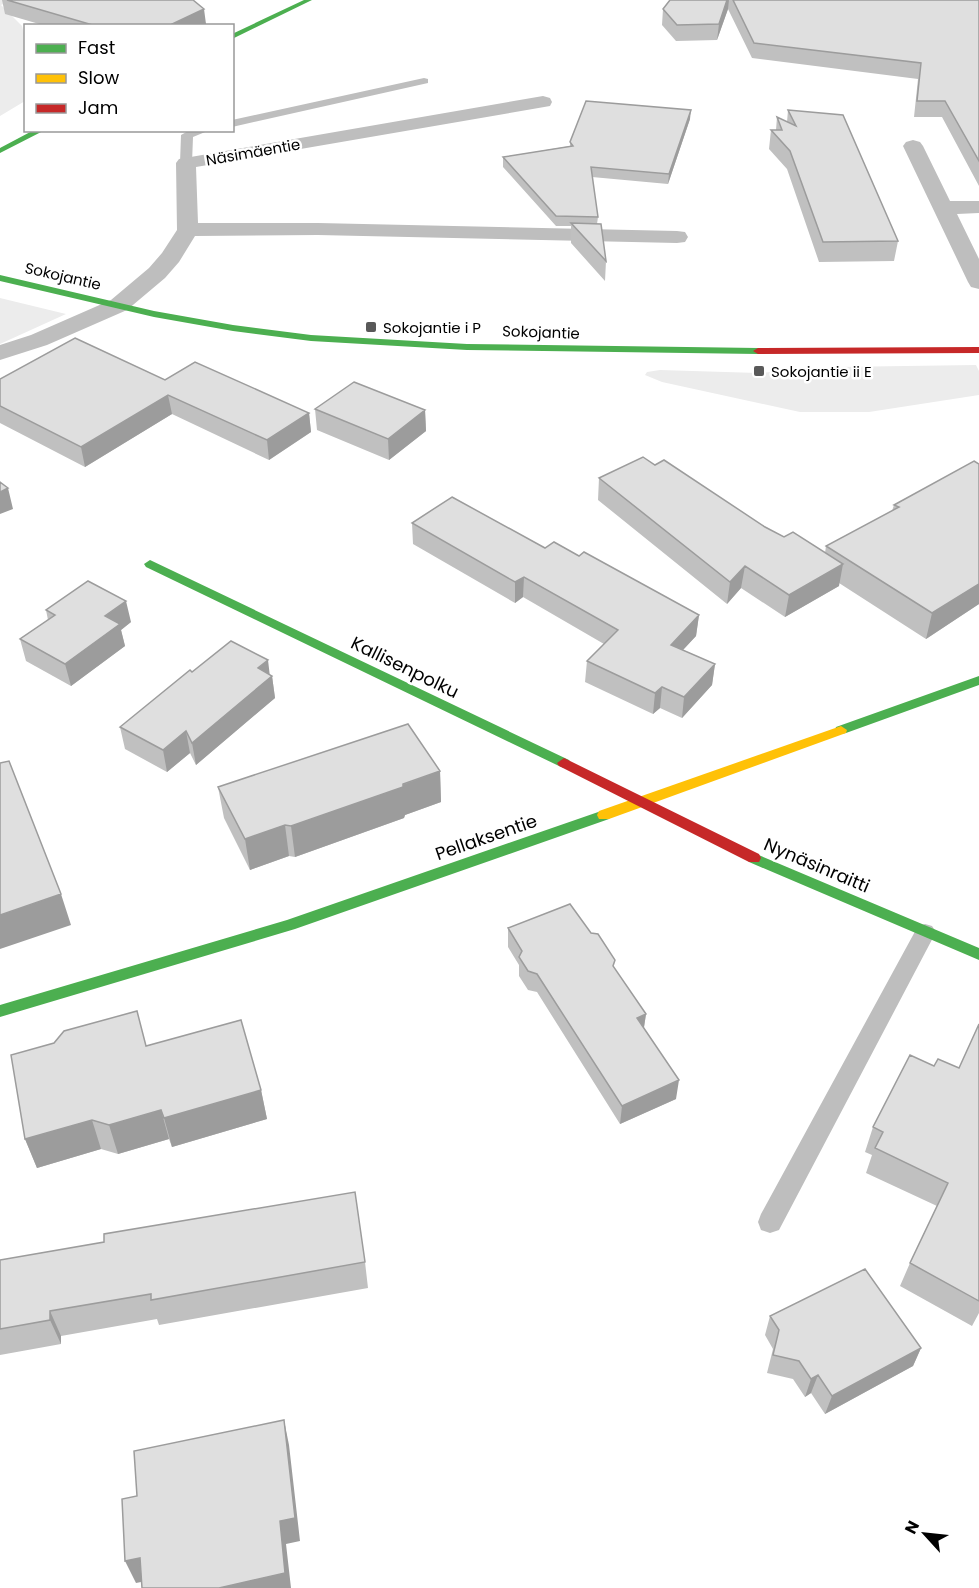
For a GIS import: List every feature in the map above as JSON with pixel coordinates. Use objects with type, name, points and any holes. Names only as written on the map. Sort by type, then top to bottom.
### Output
[{"type":"street","points":[[234,36],[309,0]]},
{"type":"street","name":"Näsimäentie","points":[[188,230],[186,163],[543,102]]},
{"type":"street","points":[[0,151],[37,132]]},
{"type":"street","points":[[913,146],[979,282]]},
{"type":"street","points":[[943,208],[979,207]]},
{"type":"street","points":[[0,353],[39,340],[119,305],[144,285],[171,257],[188,230],[318,229],[677,237]]},
{"type":"street","name":"Sokojantie","points":[[0,278],[119,305],[250,330],[398,345],[689,353],[979,350]]},
{"type":"street","name":"Kallisenpolku","points":[[150,564],[644,801]]},
{"type":"street","name":"Pellaksentie","points":[[0,1011],[290,925],[979,680]]},
{"type":"street","name":"Nynäsinraitti","points":[[644,801],[736,850],[979,954]]},
{"type":"lane","points":[[234,124],[424,81]]},
{"type":"lane","points":[[186,163],[187,135],[198,132]]},
{"type":"lane","points":[[770,1222],[925,932]]},
{"type":"shaded area","points":[[0,0],[13,0],[1,5],[22,26],[24,34],[24,102],[0,116]]},
{"type":"shaded area","points":[[0,298],[66,314],[0,344]]},
{"type":"shaded area","points":[[976,365],[979,371],[979,395],[869,412],[800,412],[662,382],[645,375],[647,372],[660,370],[758,373],[836,367]]},
{"type":"building","points":[[7,0],[193,0],[204,9],[172,24],[89,24]]},
{"type":"building","points":[[670,0],[727,0],[719,24],[677,25],[663,9]]},
{"type":"building","points":[[733,0],[979,0],[979,161],[945,101],[917,101],[921,63],[754,43]]},
{"type":"building","points":[[586,101],[691,110],[669,174],[591,167],[598,217],[556,216],[503,157],[573,146],[570,142]]},
{"type":"building","points":[[788,110],[843,115],[898,241],[823,242],[790,151],[771,130],[782,130],[777,117],[796,126]]},
{"type":"building","points":[[571,223],[601,224],[606,261]]},
{"type":"building","points":[[75,338],[165,380],[195,362],[309,413],[267,440],[168,395],[81,447],[0,406],[0,379]]},
{"type":"building","points":[[354,382],[425,410],[388,439],[315,409]]},
{"type":"building","points":[[643,457],[655,465],[664,460],[765,527],[784,537],[793,532],[843,564],[789,595],[745,566],[730,582],[599,478]]},
{"type":"building","points":[[974,461],[979,464],[979,584],[932,613],[826,546],[899,507],[894,505]]},
{"type":"building","points":[[0,482],[8,488],[0,492]]},
{"type":"building","points":[[452,497],[545,548],[554,542],[579,556],[584,552],[699,615],[671,645],[715,664],[684,697],[662,687],[655,693],[587,661],[618,630],[524,577],[515,582],[412,523]]},
{"type":"building","points":[[88,581],[126,601],[105,616],[120,624],[65,664],[20,639],[55,615],[46,610]]},
{"type":"building","points":[[231,641],[268,660],[258,668],[272,676],[192,743],[186,731],[163,750],[120,727],[190,670],[192,672]]},
{"type":"building","points":[[408,724],[440,771],[403,784],[403,787],[291,826],[285,825],[245,839],[218,787]]},
{"type":"building","points":[[9,761],[61,894],[0,915],[0,763]]},
{"type":"building","points":[[570,904],[591,933],[598,934],[615,960],[613,966],[646,1014],[637,1018],[679,1080],[622,1106],[537,974],[528,971],[519,957],[522,951],[508,928]]},
{"type":"building","points":[[137,1011],[146,1046],[241,1020],[261,1090],[164,1118],[161,1110],[109,1125],[92,1120],[25,1139],[11,1055],[54,1043],[64,1031]]},
{"type":"building","points":[[979,1024],[979,1301],[910,1263],[948,1183],[875,1148],[883,1132],[873,1127],[910,1055],[934,1066],[938,1059],[959,1068]]},
{"type":"building","points":[[355,1192],[365,1262],[151,1300],[151,1294],[50,1311],[50,1320],[0,1329],[0,1260],[104,1242],[104,1234]]},
{"type":"building","points":[[865,1269],[921,1348],[832,1396],[818,1375],[811,1379],[799,1361],[773,1355],[779,1330],[770,1316]]},
{"type":"building","points":[[284,1420],[295,1518],[280,1521],[285,1573],[219,1588],[142,1588],[140,1558],[125,1561],[122,1499],[137,1496],[134,1451]]},
{"type":"traffic: fast","points":[[234,36],[309,0]]},
{"type":"traffic: fast","points":[[0,151],[37,132]]},
{"type":"traffic: fast","points":[[0,278],[154,314],[233,328],[311,338],[467,347],[758,351]]},
{"type":"traffic: fast","points":[[150,564],[564,763]]},
{"type":"traffic: fast","points":[[841,730],[979,680]]},
{"type":"traffic: fast","points":[[0,1011],[290,925],[604,815]]},
{"type":"traffic: fast","points":[[754,858],[979,954]]},
{"type":"traffic: slow","points":[[604,815],[841,730]]},
{"type":"traffic: jam","points":[[758,351],[979,350]]},
{"type":"traffic: jam","points":[[564,763],[754,858]]},
{"type":"place","name":"Sokojantie i P","points":[[371,327]]},
{"type":"place","name":"Sokojantie ii E","points":[[759,371]]}]
